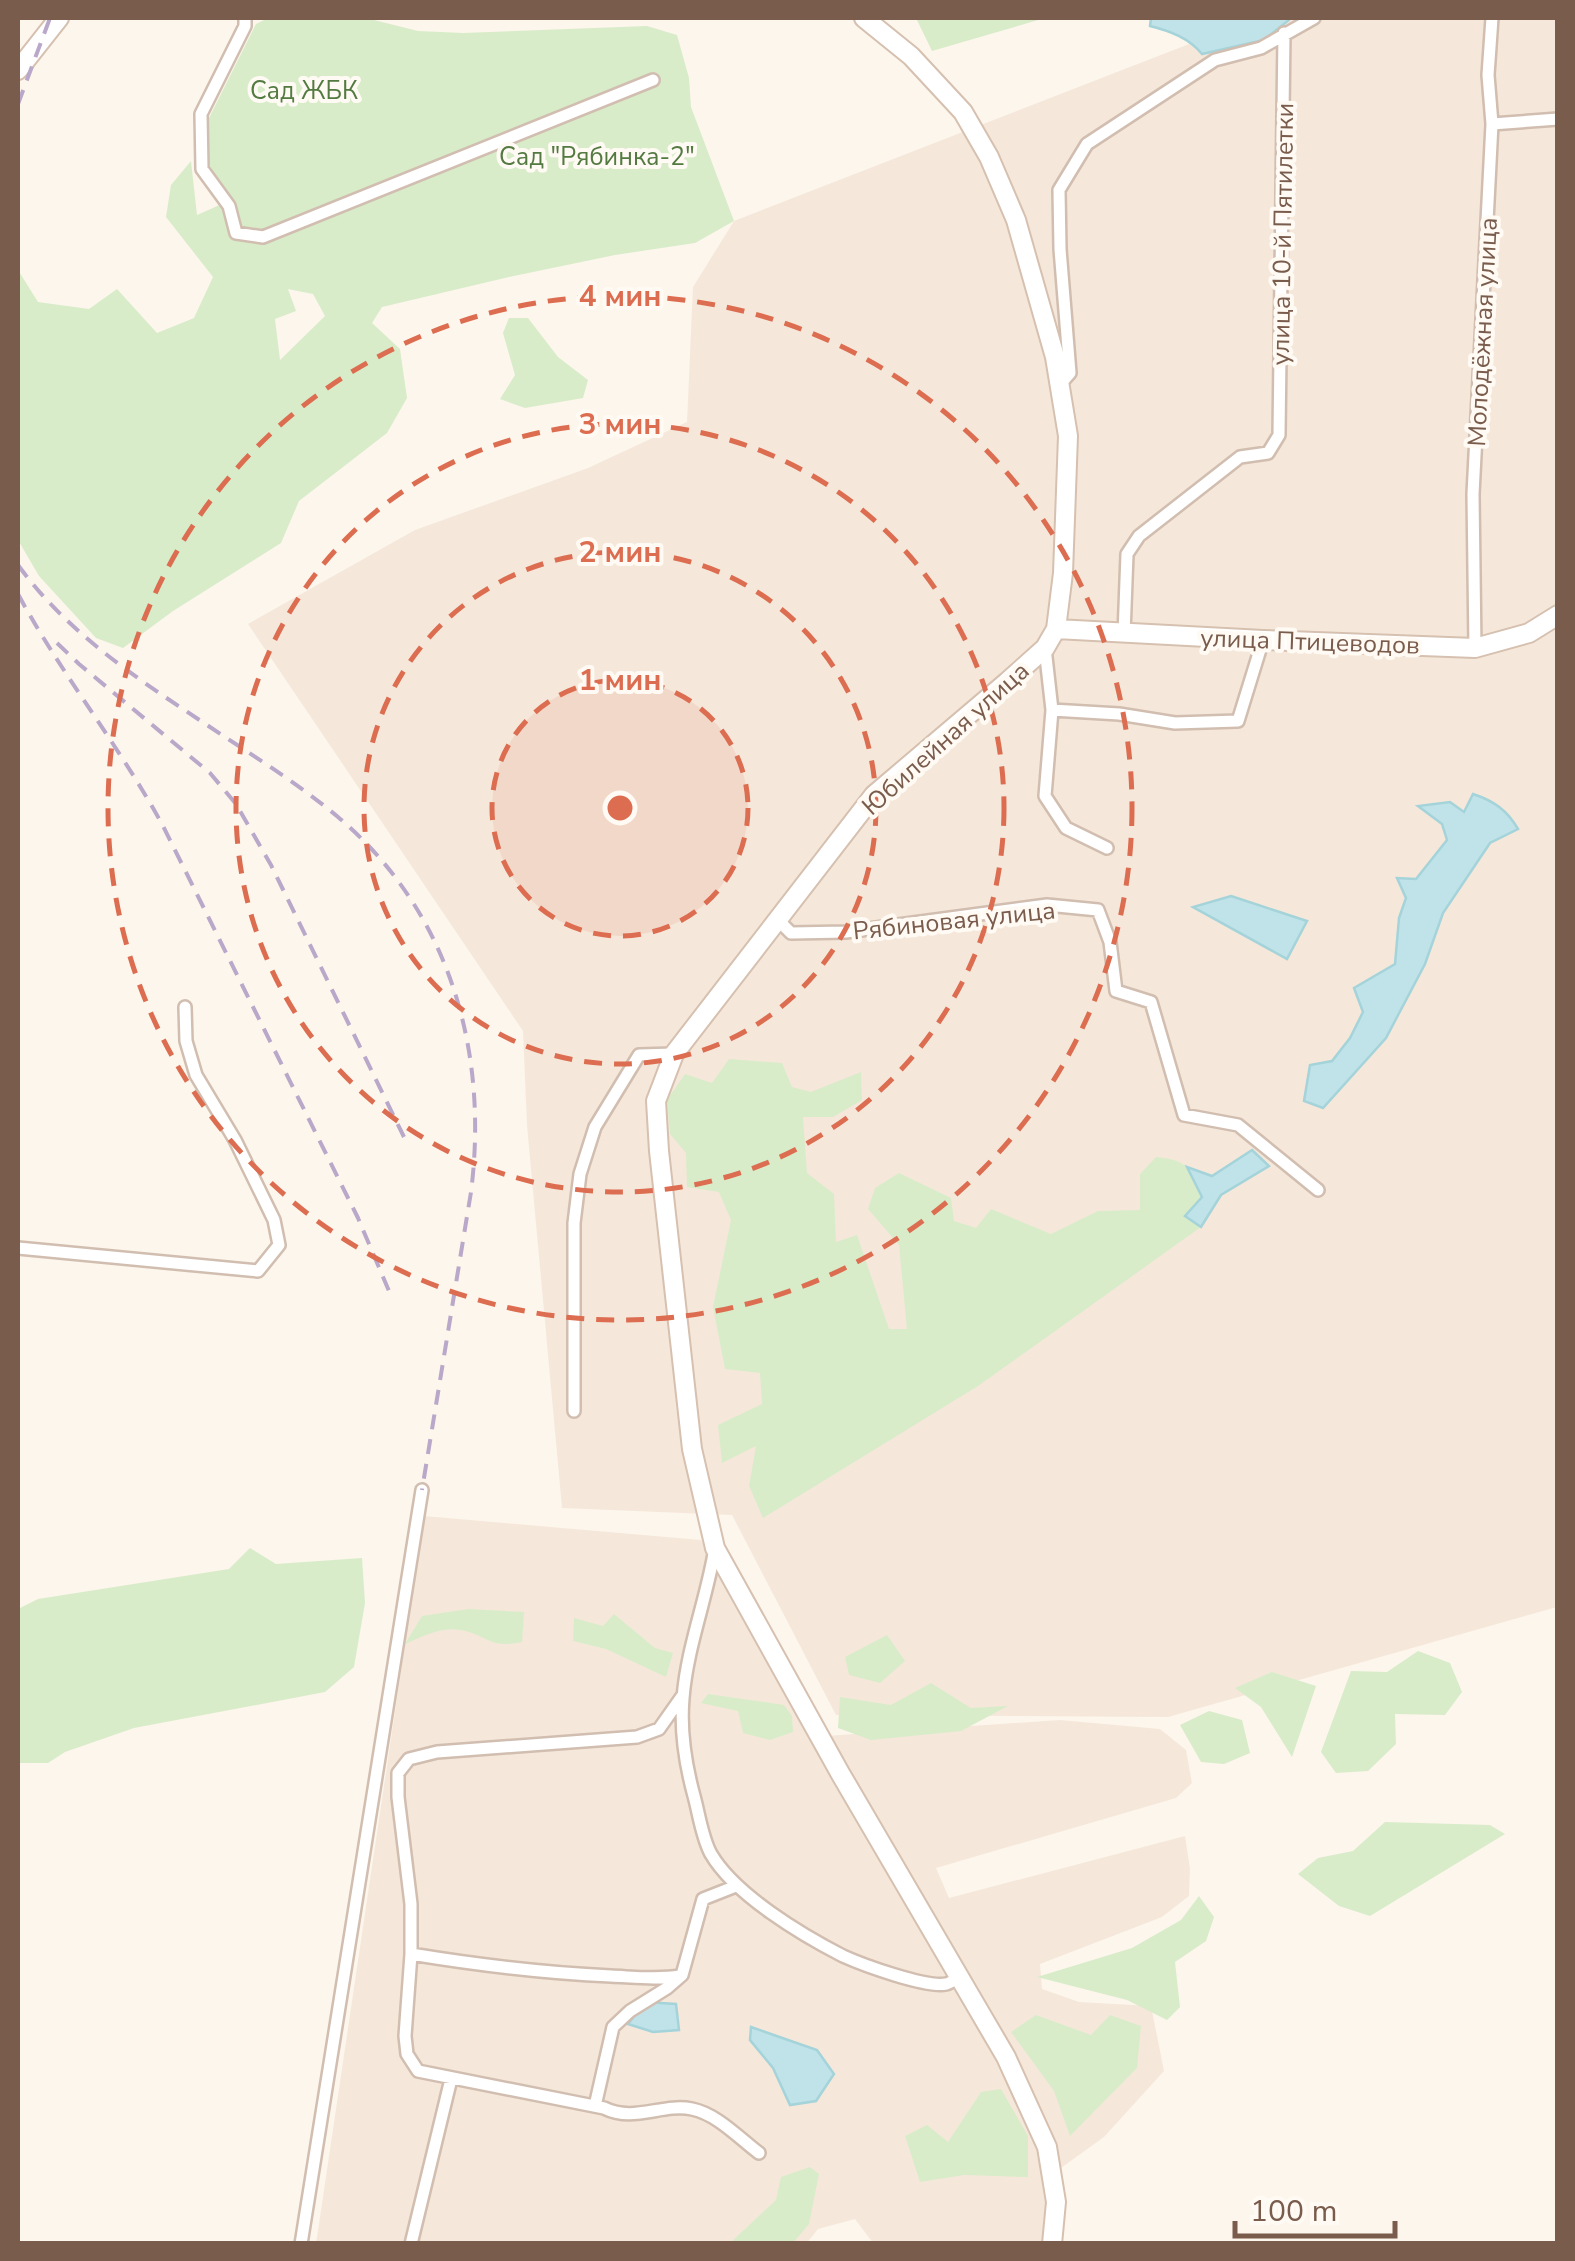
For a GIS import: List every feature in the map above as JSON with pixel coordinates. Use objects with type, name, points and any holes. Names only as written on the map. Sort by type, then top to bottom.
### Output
[{"type":"street","points":[[18,70],[60,18]]},
{"type":"street","points":[[245,18],[246,26],[201,114],[202,169],[229,206],[236,233],[263,237],[654,80]]},
{"type":"street","name":"Юбилейная улица","points":[[864,18],[911,56],[962,112],[1008,198],[1049,335],[1068,436],[1063,573],[1056,629],[1045,648],[874,796],[674,1054],[656,1102],[659,1151],[692,1450],[715,1548],[840,1773],[1006,2057],[1046,2147],[1056,2202],[1052,2244]]},
{"type":"street","points":[[1060,384],[1070,373],[1059,190],[1087,144],[1215,60],[1262,48],[1314,18]]},
{"type":"street","name":"Молодёжная улица","points":[[1475,648],[1473,494],[1492,124],[1488,76],[1492,18]]},
{"type":"street","name":"улица 10-й Пятилетки","points":[[1124,634],[1127,554],[1139,536],[1240,457],[1268,453],[1279,435],[1284,33]]},
{"type":"street","points":[[1492,124],[1558,119]]},
{"type":"street","name":"улица Птицеводов","points":[[1056,629],[1475,648],[1528,633],[1558,615]]},
{"type":"street","points":[[1052,710],[1120,714],[1174,723],[1238,721],[1263,640]]},
{"type":"street","points":[[1045,648],[1052,710],[1045,796],[1066,828],[1108,848]]},
{"type":"street","name":"Рябиновая улица","points":[[779,921],[792,933],[846,932],[1047,905],[1098,910],[1110,942],[1116,991],[1151,1002],[1184,1115],[1238,1125],[1318,1190]]},
{"type":"street","points":[[18,1248],[258,1271],[279,1245],[274,1220],[235,1140],[196,1075],[186,1041],[185,1007]]},
{"type":"street","points":[[574,1411],[574,1223],[580,1174],[595,1127],[638,1055],[674,1054]]},
{"type":"street","points":[[301,2244],[422,1490]]},
{"type":"street","points":[[715,1548],[683,1695],[682,1738],[710,1852],[736,1886],[805,1934],[845,1956],[883,1972],[944,1984],[959,1976]]},
{"type":"street","points":[[683,1695],[659,1729],[636,1737],[438,1752],[409,1759],[398,1773],[411,1904],[407,2054],[418,2071],[615,2113],[692,2109],[709,2114],[758,2153]]},
{"type":"street","points":[[595,2106],[613,2027],[682,1975],[703,1899],[736,1886]]},
{"type":"street","points":[[411,1954],[578,1975],[665,1979],[682,1975]]},
{"type":"street","points":[[412,2244],[451,2079]]},
{"type":"shaded area","points":[[1256,18],[1557,18],[1557,1607],[1168,1717],[836,1715],[732,1515],[562,1508],[527,1125],[523,1031],[248,624],[415,530],[588,468],[687,422],[693,287],[734,221]]},
{"type":"shaded area","points":[[424,1516],[701,1540],[811,1737],[1060,1720],[1160,1729],[1186,1750],[1192,1783],[1176,1798],[936,1868],[949,1898],[1185,1836],[1189,1896],[1162,1917],[1040,1964],[1042,1989],[1079,2002],[1151,2006],[1164,2071],[1104,2137],[1047,2178],[1045,2243],[873,2243],[855,2219],[818,2229],[806,2244],[316,2244]]},
{"type":"green space","points":[[268,18],[366,18],[418,31],[647,26],[677,35],[689,78],[691,107],[734,221],[695,243],[615,255],[382,307],[372,323],[400,349],[407,398],[387,433],[299,501],[281,543],[173,611],[123,648],[96,638],[39,576],[18,540],[18,270],[38,302],[89,309],[117,289],[157,333],[194,318],[213,277],[166,217],[171,185],[191,161],[197,215],[231,200],[206,160],[206,124],[256,24]],"holes":[[[288,289],[313,294],[325,316],[280,360],[275,319],[296,311]]]},
{"type":"green space","points":[[916,18],[1045,18],[932,51]]},
{"type":"green space","points":[[509,318],[528,318],[558,357],[588,380],[583,398],[525,408],[500,399],[515,375],[503,333]]},
{"type":"green space","points":[[729,1059],[782,1063],[792,1087],[811,1092],[861,1072],[862,1100],[833,1117],[803,1117],[807,1173],[834,1194],[836,1242],[857,1235],[889,1329],[907,1329],[899,1245],[868,1209],[875,1188],[899,1173],[951,1198],[954,1221],[976,1228],[991,1209],[1051,1234],[1098,1211],[1140,1210],[1140,1174],[1156,1157],[1167,1158],[1182,1164],[1194,1179],[1202,1197],[1185,1216],[1201,1227],[978,1386],[763,1518],[749,1486],[756,1446],[722,1463],[718,1425],[762,1404],[760,1373],[725,1369],[713,1307],[731,1220],[719,1192],[687,1187],[686,1153],[670,1134],[667,1100],[685,1074],[712,1083]]},
{"type":"green space","points":[[250,1548],[276,1564],[362,1558],[365,1603],[354,1667],[325,1692],[134,1728],[65,1752],[48,1763],[18,1763],[18,1609],[38,1599],[229,1569]]},
{"type":"green space","points":[[468,1609],[524,1612],[522,1642],[495,1643],[453,1629],[405,1644],[422,1616]]},
{"type":"green space","points":[[614,1614],[655,1648],[673,1653],[666,1677],[606,1649],[573,1641],[574,1618],[603,1626]]},
{"type":"green space","points":[[887,1635],[905,1661],[880,1683],[849,1675],[845,1657]]},
{"type":"green space","points":[[1418,1651],[1450,1663],[1462,1692],[1445,1715],[1395,1714],[1396,1744],[1368,1771],[1336,1773],[1321,1752],[1351,1671],[1387,1672]]},
{"type":"green space","points":[[1272,1672],[1316,1686],[1292,1757],[1261,1707],[1235,1688]]},
{"type":"green space","points":[[931,1683],[971,1708],[1008,1706],[961,1731],[871,1740],[838,1728],[840,1697],[891,1705]]},
{"type":"green space","points":[[708,1694],[784,1705],[792,1716],[793,1732],[770,1740],[743,1733],[738,1711],[701,1703]]},
{"type":"green space","points":[[1209,1711],[1242,1720],[1250,1753],[1224,1764],[1201,1762],[1180,1725]]},
{"type":"green space","points":[[1385,1822],[1490,1825],[1505,1834],[1370,1916],[1339,1906],[1298,1874],[1318,1858],[1353,1851]]},
{"type":"green space","points":[[1199,1896],[1214,1917],[1206,1941],[1175,1962],[1180,2007],[1167,2020],[1127,2000],[1037,1977],[1132,1948],[1181,1920]]},
{"type":"green space","points":[[1036,2015],[1091,2035],[1110,2015],[1141,2026],[1137,2068],[1070,2136],[1054,2091],[1011,2032]]},
{"type":"green space","points":[[1001,2089],[1028,2136],[1028,2177],[964,2175],[920,2182],[905,2136],[927,2125],[948,2142],[981,2092]]},
{"type":"green space","points":[[810,2167],[819,2174],[809,2224],[793,2243],[730,2243],[776,2200],[781,2177]]},
{"type":"water","points":[[1151,18],[1289,20],[1264,40],[1202,54],[1179,36],[1150,26]]},
{"type":"water","points":[[1473,794],[1499,807],[1518,829],[1490,843],[1443,913],[1425,964],[1386,1038],[1323,1108],[1304,1101],[1310,1065],[1332,1061],[1363,1012],[1354,988],[1395,964],[1399,918],[1406,898],[1397,878],[1416,879],[1447,840],[1442,824],[1418,806],[1450,802],[1464,812]]},
{"type":"water","points":[[1231,896],[1307,921],[1287,959],[1193,907]]},
{"type":"water","points":[[1252,1150],[1269,1166],[1221,1195],[1201,1227],[1185,1216],[1202,1197],[1187,1167],[1212,1176]]},
{"type":"water","points":[[645,2002],[676,2004],[679,2030],[653,2032],[628,2024]]},
{"type":"water","points":[[751,2027],[817,2050],[834,2074],[816,2101],[790,2105],[773,2068],[750,2040]]},
{"type":"railway","points":[[18,104],[50,18]]},
{"type":"railway","points":[[18,565],[57,611],[102,651],[338,817],[376,854],[408,895],[434,940],[453,986],[466,1036],[475,1139],[471,1192],[422,1490]]},
{"type":"railway","points":[[18,594],[163,826],[358,1218],[389,1291]]},
{"type":"railway","points":[[57,643],[210,773],[236,804],[271,865],[404,1137]]},
{"type":"park label","name":"Сад ЖБК","points":[[304,90]]},
{"type":"park label","name":"Сад \"Рябинка-2\"","points":[[597,156]]}]
